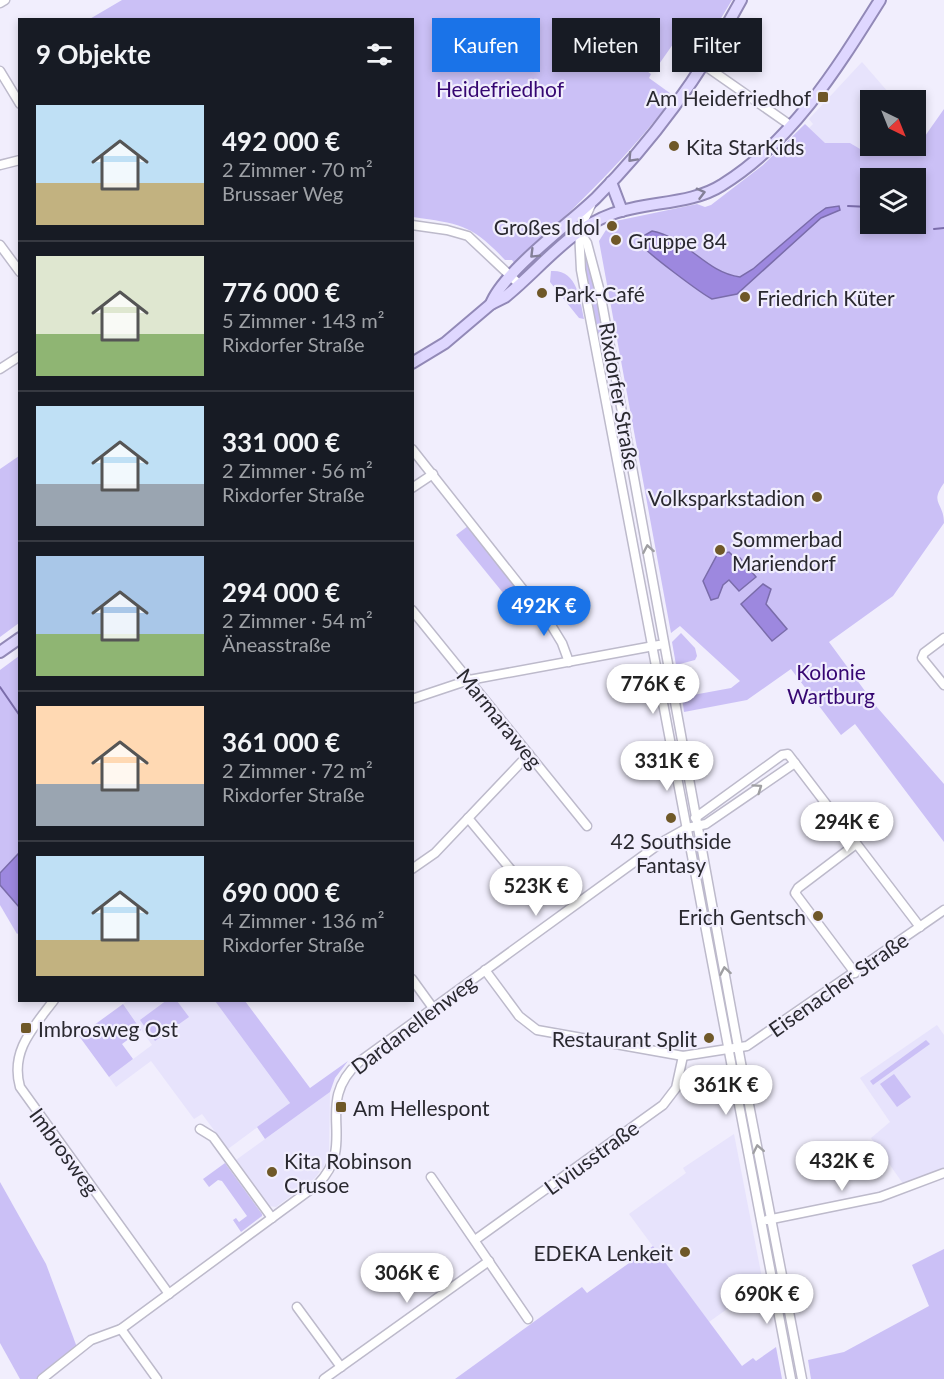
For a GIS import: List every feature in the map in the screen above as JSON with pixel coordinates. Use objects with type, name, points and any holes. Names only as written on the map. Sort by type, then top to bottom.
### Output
[{"type":"main road","points":[[731,18],[741,0]]},
{"type":"main road","points":[[516,281],[579,231],[622,211],[701,194],[720,187],[757,158],[830,78],[880,0]]},
{"type":"main road","points":[[414,362],[453,336],[491,304],[505,297],[557,232],[594,200],[654,135],[699,72]]},
{"type":"main road","points":[[611,182],[622,211]]},
{"type":"main road","points":[[0,652],[18,640]]},
{"type":"street","points":[[0,3],[5,0]]},
{"type":"street","points":[[0,71],[18,101]]},
{"type":"street","points":[[714,72],[790,124]]},
{"type":"street","points":[[0,165],[18,160]]},
{"type":"street","name":"Rixdorfer Straße","points":[[594,200],[579,231],[578,254],[599,355],[727,1050],[790,1375]]},
{"type":"street","points":[[414,225],[468,236],[516,281]]},
{"type":"street","points":[[557,232],[579,231]]},
{"type":"street","name":"Rixdorfer Straße","points":[[579,231],[585,238],[591,258],[612,353],[802,1379]]},
{"type":"street","points":[[0,245],[18,269]]},
{"type":"street","points":[[599,355],[612,353]]},
{"type":"street","points":[[0,369],[18,357]]},
{"type":"street","points":[[414,451],[551,625],[562,642],[569,662]]},
{"type":"street","points":[[414,487],[433,474]]},
{"type":"street","name":"Marmaraweg","points":[[414,612],[587,826]]},
{"type":"street","points":[[944,638],[924,653],[924,661],[944,685]]},
{"type":"street","points":[[414,698],[469,680],[665,644]]},
{"type":"street","points":[[414,868],[435,853],[528,754]]},
{"type":"street","points":[[687,828],[696,816],[782,755],[788,754],[920,927]]},
{"type":"street","points":[[687,828],[699,827],[795,763]]},
{"type":"street","points":[[468,818],[517,877]]},
{"type":"street","name":"Dardanellenweg","points":[[42,1379],[91,1340],[121,1329],[318,1184],[332,1167],[337,1148],[337,1093],[347,1072],[662,842],[687,828]]},
{"type":"street","points":[[855,973],[795,893],[798,888],[856,844]]},
{"type":"street","name":"Eisenacher Straße","points":[[485,970],[519,1016],[537,1030],[683,1056],[750,1045],[944,910]]},
{"type":"street","points":[[414,982],[433,1008]]},
{"type":"street","name":"Imbrosweg","points":[[53,1002],[20,1049],[16,1069],[20,1088],[169,1294]]},
{"type":"street","points":[[723,1023],[734,1020]]},
{"type":"street","name":"Liviusstraße","points":[[475,1240],[663,1105],[676,1088],[683,1056]]},
{"type":"street","points":[[200,1129],[213,1137],[272,1218]]},
{"type":"street","points":[[760,1221],[880,1197],[944,1173]]},
{"type":"street","points":[[431,1177],[528,1319]]},
{"type":"street","points":[[324,1379],[489,1261]]},
{"type":"street","points":[[297,1307],[341,1367]]},
{"type":"street","points":[[121,1329],[157,1379]]},
{"type":"street","points":[[790,1375],[800,1369]]},
{"type":"shaded area","points":[[862,62],[886,90],[860,90],[860,149],[850,143],[825,144],[809,128],[813,124],[809,119]]},
{"type":"shaded area","points":[[839,206],[840,210],[821,218],[737,294],[712,299],[652,255],[641,244],[645,235],[652,231],[664,235],[717,269],[740,277],[753,269],[816,215],[826,208]]},
{"type":"shaded area","points":[[729,552],[736,559],[740,558],[756,577],[739,591],[729,580],[723,585],[718,598],[711,600],[703,581],[717,555]]},
{"type":"shaded area","points":[[763,584],[771,589],[766,604],[787,629],[772,641],[741,604]]},
{"type":"shaded area","points":[[18,854],[18,906],[0,885],[0,873]]},
{"type":"shaded area","points":[[126,1002],[216,1002],[290,1103],[228,1149],[202,1114],[194,1119],[151,1061],[116,1087],[109,1077],[152,1045],[123,1004]]},
{"type":"shaded area","points":[[937,1025],[944,1035],[944,1168],[904,1185],[871,1138],[890,1122],[860,1078]]},
{"type":"shaded area","points":[[330,1092],[329,1151],[324,1166],[315,1178],[276,1207],[269,1206],[236,1160]]},
{"type":"shaded area","points":[[734,1134],[763,1283],[709,1322],[629,1214],[686,1173],[683,1168]]},
{"type":"green space","name":"Heidefriedhof","points":[[122,0],[732,0],[721,18],[672,18],[672,46],[660,63],[660,18],[552,18],[552,72],[648,72],[651,74],[649,78],[674,96],[638,141],[578,204],[515,264],[512,260],[505,260],[473,232],[454,224],[414,217],[414,18],[91,18]]},
{"type":"green space","name":"Kolonie Wartburg","points":[[944,109],[944,483],[937,499],[944,523],[893,596],[829,642],[876,706],[944,784],[944,842],[855,724],[841,735],[791,669],[747,700],[684,712],[682,697],[731,688],[740,681],[680,626],[671,633],[599,241],[611,222],[697,204],[705,207],[711,205],[763,165],[805,124],[825,143],[850,143],[860,149],[860,156],[926,156],[926,135]]},
{"type":"green space","points":[[585,250],[598,294],[607,344],[600,345],[582,251]]},
{"type":"green space","points":[[551,271],[567,275],[572,280],[579,294],[584,319],[579,318],[550,282]]},
{"type":"green space","points":[[18,457],[18,624],[0,637],[0,469]]},
{"type":"green space","points":[[468,526],[522,596],[512,604],[456,535]]},
{"type":"green space","points":[[681,633],[695,648],[697,656],[695,660],[676,665],[672,642]]},
{"type":"green space","points":[[18,657],[17,934],[0,905],[0,670]]},
{"type":"green space","points":[[698,839],[730,1019],[728,1020],[692,843]]},
{"type":"green space","points":[[164,1002],[178,1002],[189,1017],[155,1041],[140,1020]]},
{"type":"green space","points":[[216,1002],[246,1002],[310,1088],[348,1061],[335,1078],[330,1092],[265,1139],[257,1127],[290,1103]]},
{"type":"green space","points":[[123,1004],[141,1030],[122,1044],[133,1059],[109,1077],[79,1036]]},
{"type":"green space","points":[[926,1040],[930,1044],[873,1085],[870,1081]]},
{"type":"green space","points":[[894,1074],[911,1097],[897,1107],[880,1084]]},
{"type":"green space","points":[[225,1163],[262,1214],[241,1232],[233,1220],[236,1218],[239,1222],[247,1216],[222,1181],[218,1180],[209,1187],[203,1179]]},
{"type":"green space","points":[[0,1182],[46,1264],[78,1350],[41,1379],[20,1379],[0,1343]]},
{"type":"green space","points":[[653,1246],[742,1366],[753,1358],[756,1361],[776,1347],[782,1379],[455,1379],[582,1287],[587,1293]]},
{"type":"green space","points":[[944,1249],[944,1379],[811,1379],[808,1360],[844,1352],[929,1306],[912,1265]]},
{"type":"waterway","points":[[848,206],[860,207]]},
{"type":"waterway","points":[[934,229],[944,228]]},
{"type":"waterway","points":[[0,687],[18,713]]},
{"type":"place","name":"Am Heidefriedhof","points":[[823,97]]},
{"type":"place","name":"Kita StarKids","points":[[674,146]]},
{"type":"place","name":"Großes Idol","points":[[612,226]]},
{"type":"place","name":"Gruppe 84","points":[[616,240]]},
{"type":"place","name":"Park-Café","points":[[542,293]]},
{"type":"place","name":"Friedrich Küter","points":[[745,297]]},
{"type":"place","name":"Volksparkstadion","points":[[817,497]]},
{"type":"place","name":"Sommerbad Mariendorf","points":[[720,550]]},
{"type":"place","name":"42 Southside Fantasy","points":[[671,818]]},
{"type":"place","name":"Erich Gentsch","points":[[818,916]]},
{"type":"place","name":"Imbrosweg Ost","points":[[26,1028]]},
{"type":"place","name":"Restaurant Split","points":[[709,1038]]},
{"type":"place","name":"Am Hellespont","points":[[341,1107]]},
{"type":"place","name":"Kita Robinson Crusoe","points":[[272,1172]]},
{"type":"place","name":"EDEKA Lenkeit","points":[[685,1252]]}]
